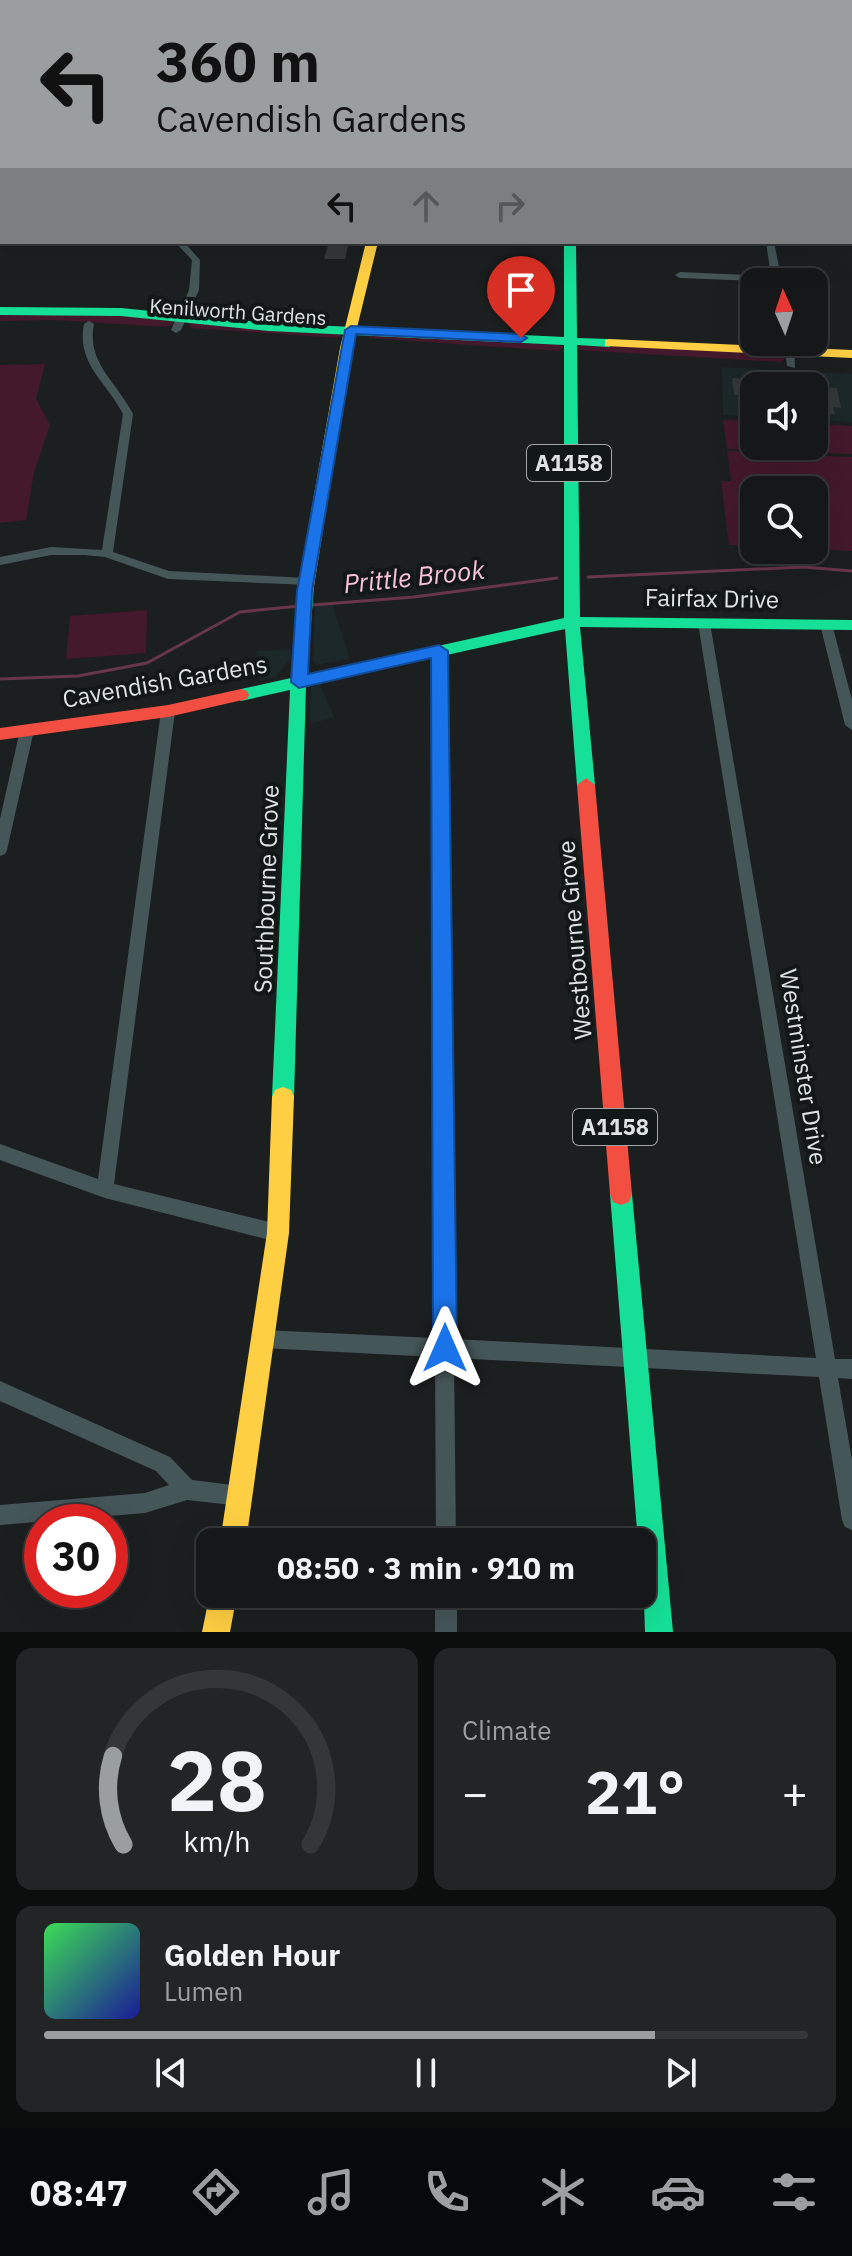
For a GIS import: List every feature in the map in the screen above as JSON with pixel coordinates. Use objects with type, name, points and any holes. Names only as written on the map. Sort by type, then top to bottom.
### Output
[{"type":"main road","name":"Southbourne Grove","points":[[236,1528],[278,1233],[305,596],[350,335],[372,244]]},
{"type":"main road","name":"Westbourne Grove","points":[[570,244],[568,349],[572,622],[659,1632]]},
{"type":"main road","name":"Kenilworth Gardens","points":[[0,311],[76,310],[179,324]]},
{"type":"main road","name":"Kenilworth Gardens","points":[[0,324],[179,324],[350,335],[493,337],[568,349]]},
{"type":"main road","name":"Kenilworth Gardens","points":[[350,335],[439,348],[568,349]]},
{"type":"main road","points":[[568,349],[740,352]]},
{"type":"main road","points":[[828,354],[852,354]]},
{"type":"main road","points":[[802,356],[852,369]]},
{"type":"main road","name":"Fairfax Drive","points":[[572,622],[852,625]]},
{"type":"main road","name":"Cavendish Gardens","points":[[0,734],[168,711],[572,622]]},
{"type":"main road","points":[[216,1632],[220,1608]]},
{"type":"street","points":[[179,324],[194,290],[196,260],[181,244]]},
{"type":"street","points":[[770,244],[775,268]]},
{"type":"street","points":[[680,275],[740,279]]},
{"type":"street","points":[[89,324],[86,338],[92,364],[120,398],[128,414],[107,554]]},
{"type":"street","points":[[0,561],[51,551],[107,554],[168,575],[305,596]]},
{"type":"street","name":"Westminster Drive","points":[[704,623],[852,1520]]},
{"type":"street","points":[[826,624],[852,725]]},
{"type":"street","points":[[439,651],[446,1528]]},
{"type":"street","points":[[105,1190],[168,711]]},
{"type":"street","points":[[0,848],[27,730]]},
{"type":"street","points":[[0,1152],[105,1190],[278,1233]]},
{"type":"street","points":[[263,1339],[852,1369]]},
{"type":"street","points":[[0,1391],[163,1464],[187,1490]]},
{"type":"street","points":[[0,1515],[145,1503],[187,1490],[242,1496]]},
{"type":"street","points":[[446,1608],[446,1632]]},
{"type":"shaded area","points":[[0,313],[108,314],[176,321],[166,327],[55,320],[0,321]]},
{"type":"shaded area","points":[[187,322],[342,332],[338,338],[191,328]]},
{"type":"shaded area","points":[[369,333],[557,344],[564,347],[558,351],[369,338]]},
{"type":"shaded area","points":[[577,346],[740,351],[740,356],[786,357],[782,362],[576,350]]},
{"type":"shaded area","points":[[45,364],[36,399],[50,425],[34,472],[26,520],[0,523],[0,365]]},
{"type":"shaded area","points":[[722,367],[815,372],[740,372],[740,416],[723,415]]},
{"type":"shaded area","points":[[828,373],[852,374],[852,422],[828,421]]},
{"type":"shaded area","points":[[723,420],[740,421],[740,450],[727,449]]},
{"type":"shaded area","points":[[828,425],[852,426],[852,454],[828,453]]},
{"type":"shaded area","points":[[727,451],[740,452],[740,460],[852,457],[852,551],[828,550],[828,476],[740,476],[740,545],[729,545],[721,481],[731,481]]},
{"type":"shaded area","points":[[332,604],[350,659],[317,665],[313,662],[315,605]]},
{"type":"shaded area","points":[[147,610],[146,653],[66,659],[70,616]]},
{"type":"shaded area","points":[[291,649],[291,658],[276,676],[260,680],[256,651]]},
{"type":"shaded area","points":[[320,684],[334,717],[310,724],[311,686]]},
{"type":"building","points":[[328,244],[349,244],[345,259],[324,259]]},
{"type":"building","points":[[732,378],[740,378],[740,395],[734,395]]},
{"type":"building","points":[[828,388],[837,388],[841,408],[833,407],[835,414],[828,414]]},
{"type":"waterway","name":"Prittle Brook","points":[[588,577],[803,567],[852,571]]},
{"type":"waterway","name":"Prittle Brook","points":[[312,605],[414,597],[557,578]]},
{"type":"waterway","name":"Prittle Brook","points":[[0,679],[78,676],[147,663],[240,612],[299,606]]},
{"type":"traffic: fast","points":[[570,244],[572,622],[586,785]]},
{"type":"traffic: fast","points":[[0,311],[121,312],[269,327],[609,343]]},
{"type":"traffic: fast","points":[[283,1097],[297,702],[306,586]]},
{"type":"traffic: fast","points":[[241,695],[572,622],[852,625]]},
{"type":"traffic: fast","points":[[621,1194],[659,1632]]},
{"type":"traffic: slow","points":[[306,586],[346,348],[372,244]]},
{"type":"traffic: slow","points":[[609,343],[852,354]]},
{"type":"traffic: slow","points":[[235,1528],[278,1233],[283,1097]]},
{"type":"traffic: slow","points":[[216,1632],[220,1608]]},
{"type":"traffic: jam","points":[[0,734],[168,711],[241,695]]},
{"type":"traffic: jam","points":[[586,785],[621,1194]]},
{"type":"route","points":[[445,1348],[439,651],[299,682],[305,591],[346,362],[344,355],[351,330],[521,338]]}]
